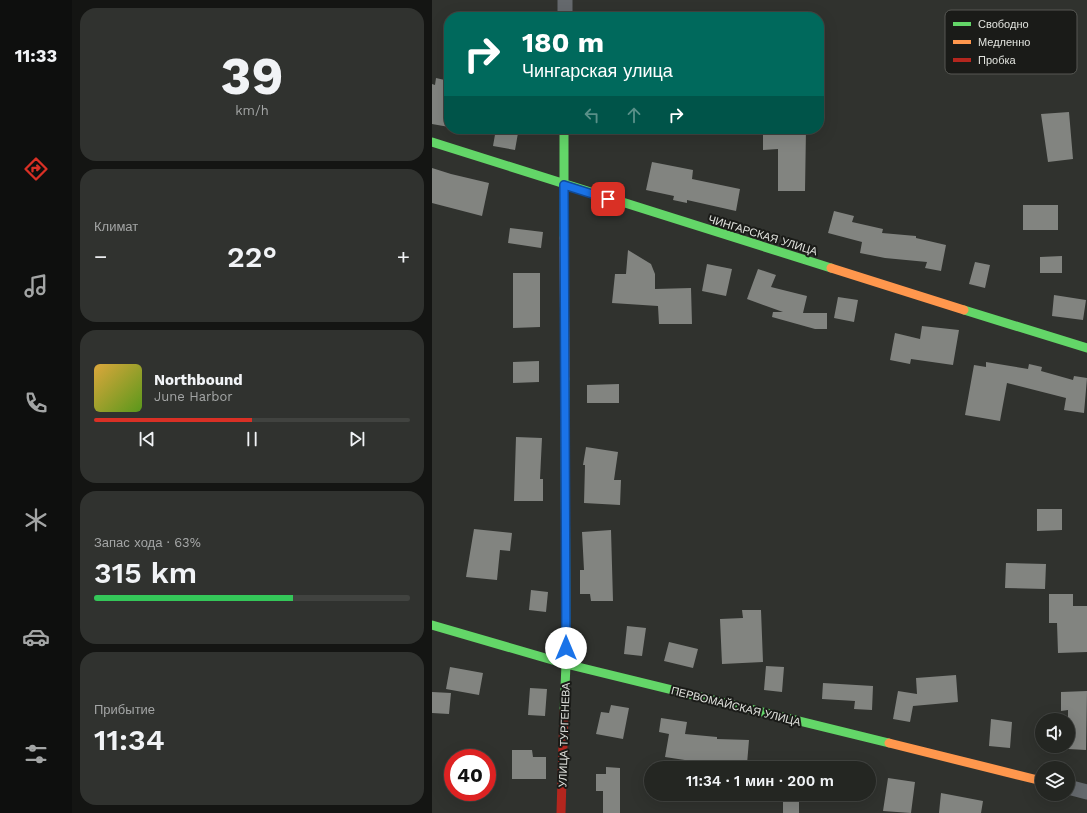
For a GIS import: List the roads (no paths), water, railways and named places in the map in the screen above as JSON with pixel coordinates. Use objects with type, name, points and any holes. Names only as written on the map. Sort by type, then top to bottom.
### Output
[{"type":"street","points":[[565,12],[566,0]]},
{"type":"street","name":"УЛИЦА ТУРГЕНЕВА","points":[[561,813],[566,664],[564,134]]},
{"type":"street","name":"ЧИНГАРСКАЯ УЛИЦА","points":[[432,142],[564,185],[1087,348]]},
{"type":"street","name":"ПЕРВОМАЙСКАЯ УЛИЦА","points":[[432,625],[566,664],[1035,779]]},
{"type":"street","points":[[1075,789],[1087,792]]}]
